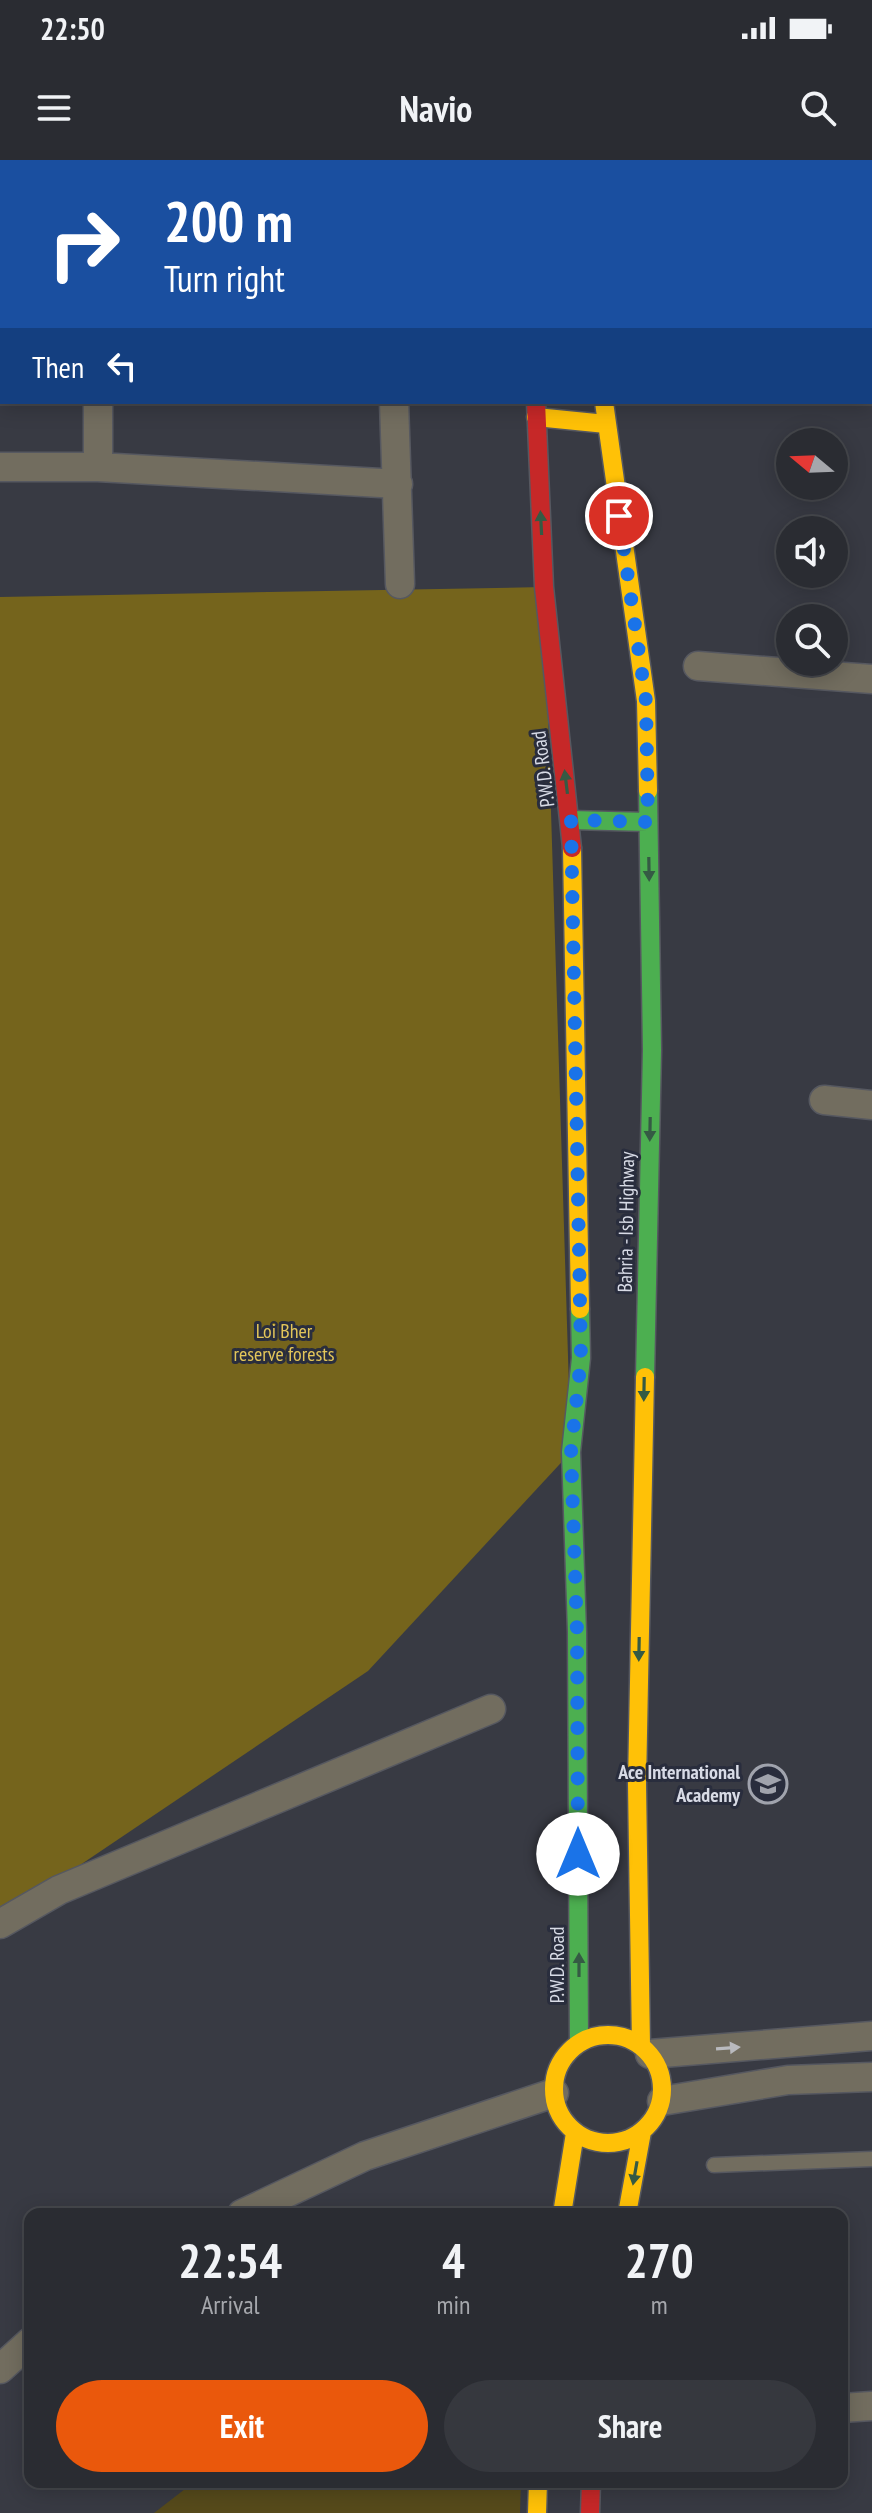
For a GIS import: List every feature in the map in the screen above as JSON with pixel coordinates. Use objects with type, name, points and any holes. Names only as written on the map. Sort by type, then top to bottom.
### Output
[{"type":"main road","name":"Bahria - Isb Highway","points":[[604,404],[646,701],[652,1050],[637,1784],[646,2050]]},
{"type":"main road","points":[[536,410],[606,424]]},
{"type":"main road","name":"P.W.D. Road","points":[[536,410],[544,587],[571,820],[581,1358],[571,1452],[577,1632],[579,2043]]},
{"type":"main road","points":[[571,820],[648,822]]},
{"type":"main road","points":[[600,2035],[622,2036],[646,2050],[659,2068],[662,2101],[654,2118],[642,2132],[620,2143],[597,2143],[575,2133],[557,2108],[554,2093],[559,2065],[579,2043],[600,2035]]},
{"type":"main road","points":[[628,2208],[642,2132]]},
{"type":"main road","points":[[563,2208],[575,2133]]},
{"type":"main road","points":[[537,2513],[538,2488]]},
{"type":"main road","points":[[590,2513],[591,2488]]},
{"type":"street","points":[[98,404],[98,467]]},
{"type":"street","points":[[394,404],[400,584]]},
{"type":"street","points":[[0,467],[98,467],[398,484]]},
{"type":"street","points":[[698,666],[872,679]]},
{"type":"street","points":[[824,1100],[872,1105]]},
{"type":"street","points":[[0,1924],[59,1890],[491,1709]]},
{"type":"street","points":[[646,2050],[872,2036]]},
{"type":"street","points":[[662,2101],[788,2080],[872,2077]]},
{"type":"street","points":[[255,2208],[365,2156],[554,2093]]},
{"type":"street","points":[[0,2369],[24,2347]]},
{"type":"street","points":[[848,2408],[872,2406]]},
{"type":"lane","points":[[714,2165],[872,2159]]},
{"type":"shaded area","points":[[186,2488],[521,2488],[520,2513],[154,2513]]},
{"type":"green space","name":"Loi Bher reserve forests","points":[[544,587],[571,1452],[368,1671],[0,1919],[0,597]]},
{"type":"traffic: fast","points":[[645,1377],[652,1050],[648,791]]},
{"type":"traffic: fast","points":[[571,820],[648,822]]},
{"type":"traffic: fast","points":[[579,2043],[577,1632],[571,1452],[581,1358],[580,1309]]},
{"type":"traffic: slow","points":[[604,404],[646,701],[648,791]]},
{"type":"traffic: slow","points":[[536,417],[606,424]]},
{"type":"traffic: slow","points":[[572,848],[580,1309]]},
{"type":"traffic: slow","points":[[641,2046],[637,1784],[645,1377]]},
{"type":"traffic: slow","points":[[608,2035],[629,2039],[646,2051],[658,2068],[662,2089],[658,2110],[646,2127],[629,2139],[608,2143],[587,2139],[570,2127],[558,2110],[554,2089],[558,2068],[570,2051],[587,2039],[608,2035]]},
{"type":"traffic: slow","points":[[628,2208],[642,2132]]},
{"type":"traffic: slow","points":[[563,2208],[575,2133]]},
{"type":"traffic: slow","points":[[537,2513],[538,2488]]},
{"type":"traffic: jam","points":[[536,404],[544,587],[572,848]]},
{"type":"traffic: jam","points":[[590,2513],[591,2488]]},
{"type":"place","name":"Ace International Academy","points":[[768,1784]]},
{"type":"route","points":[[578,1854],[577,1632],[571,1452],[581,1358],[571,820],[648,822],[646,701],[619,516]]}]
